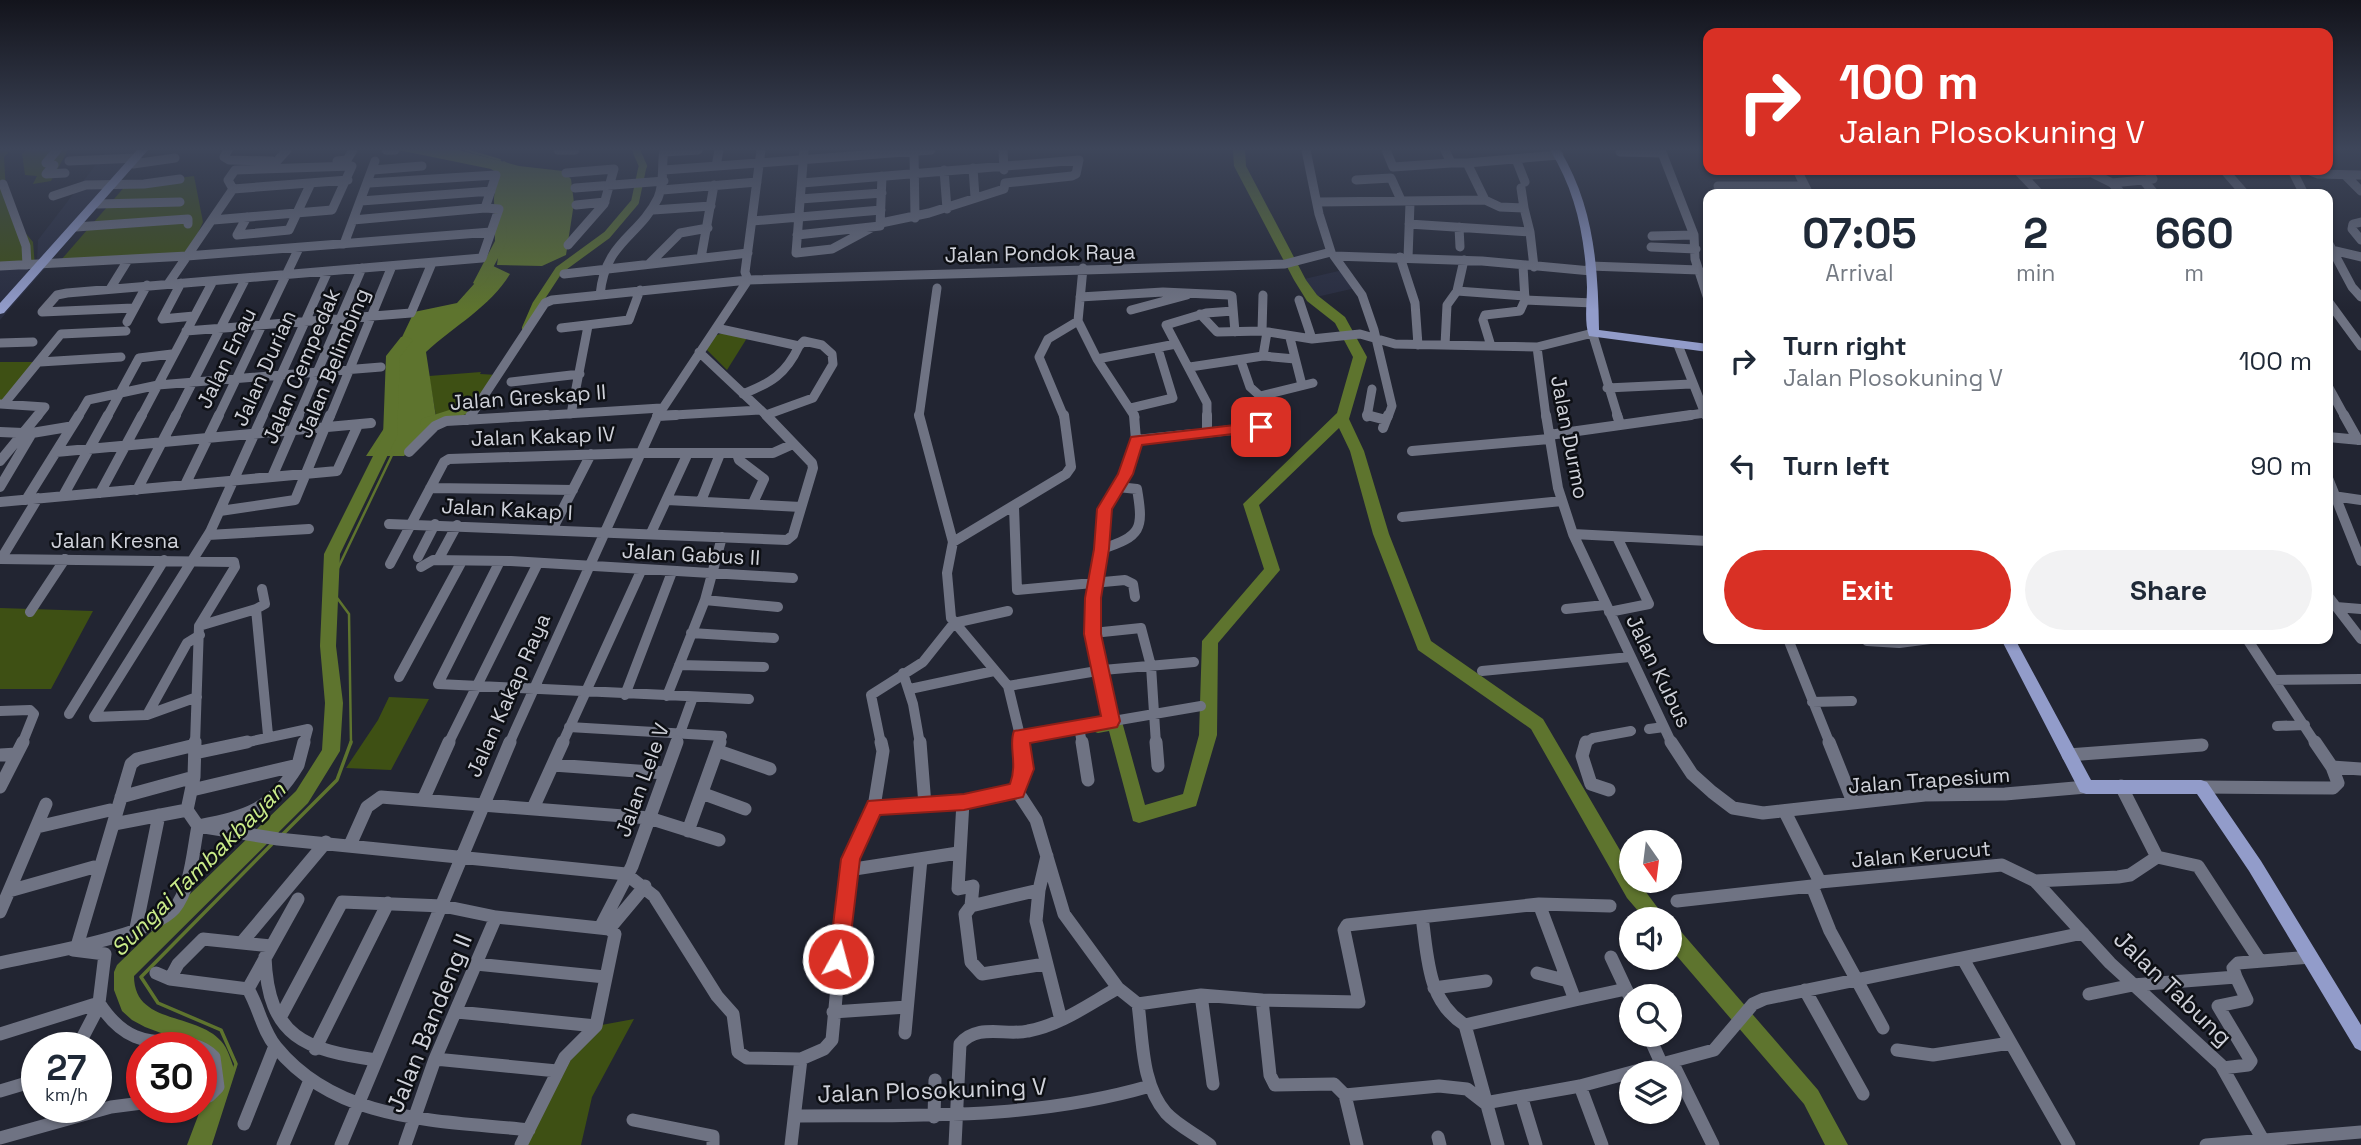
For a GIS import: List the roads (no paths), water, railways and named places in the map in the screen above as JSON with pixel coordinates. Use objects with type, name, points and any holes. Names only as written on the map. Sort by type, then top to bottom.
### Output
[{"type":"main road","points":[[1580,203],[1591,268],[1593,334],[1703,348]]},
{"type":"main road","points":[[0,310],[98,204]]},
{"type":"main road","points":[[2011,644],[2086,787],[2201,787],[2311,957],[2361,1042]]},
{"type":"street","points":[[11,203],[26,246],[27,265]]},
{"type":"street","points":[[98,204],[159,203]]},
{"type":"street","points":[[168,284],[224,203]]},
{"type":"street","points":[[247,217],[237,236],[289,230],[300,203]]},
{"type":"street","points":[[213,220],[334,209],[337,203]]},
{"type":"street","points":[[344,244],[360,203]]},
{"type":"street","points":[[485,208],[487,203]]},
{"type":"street","points":[[576,205],[591,203]]},
{"type":"street","points":[[568,245],[604,203]]},
{"type":"street","points":[[600,295],[610,256],[653,210],[656,203]]},
{"type":"street","points":[[748,280],[745,272],[754,203]]},
{"type":"street","points":[[800,203],[796,253],[832,248],[877,226],[881,203]]},
{"type":"street","points":[[915,203],[915,218]]},
{"type":"street","points":[[947,203],[947,209]]},
{"type":"street","points":[[797,235],[877,226],[915,218],[960,203]]},
{"type":"street","points":[[1318,203],[1318,219],[1333,254],[1362,295],[1376,341],[1387,417],[1367,416],[1371,389]]},
{"type":"street","points":[[1406,203],[1409,224],[1404,258],[1415,303],[1418,345]]},
{"type":"street","points":[[1494,203],[1524,208]]},
{"type":"street","points":[[1524,203],[1534,267]]},
{"type":"street","points":[[1680,203],[1695,241],[1695,259],[1703,282]]},
{"type":"street","points":[[135,223],[151,204]]},
{"type":"street","points":[[653,210],[711,206],[701,258]]},
{"type":"street","points":[[133,308],[42,312],[62,293],[481,259],[499,208],[353,220]]},
{"type":"street","points":[[752,221],[881,210]]},
{"type":"street","points":[[76,227],[188,219],[188,224]]},
{"type":"street","points":[[2361,222],[2353,224],[2352,229],[2361,240]]},
{"type":"street","points":[[1409,224],[1530,232]]},
{"type":"street","points":[[1458,227],[1460,247]]},
{"type":"street","points":[[649,264],[680,233],[708,228]]},
{"type":"street","points":[[0,267],[187,256],[491,232]]},
{"type":"street","points":[[1652,236],[1695,241]]},
{"type":"street","points":[[1651,247],[1703,240]]},
{"type":"street","name":"Jalan Enau","points":[[184,485],[299,248]]},
{"type":"street","points":[[2333,249],[2361,257]]},
{"type":"street","points":[[564,274],[748,253]]},
{"type":"street","name":"Jalan Pondok Raya","points":[[468,420],[548,301],[748,280],[1285,264],[1333,254],[1464,260],[1534,267],[1699,271]]},
{"type":"street","points":[[2333,255],[2361,297]]},
{"type":"street","points":[[110,289],[128,260]]},
{"type":"street","points":[[1446,345],[1447,305],[1457,291],[1464,260]]},
{"type":"street","points":[[186,331],[413,312],[432,262]]},
{"type":"street","name":"Jalan Belimbing","points":[[220,511],[292,502],[307,474],[392,266]]},
{"type":"street","points":[[1491,346],[1483,320],[1485,315],[1520,312],[1525,298],[1522,266]]},
{"type":"street","name":"Jalan Cempedak","points":[[272,477],[362,268]]},
{"type":"street","points":[[1083,268],[1078,321],[1097,359],[1136,418],[1136,440],[1126,474],[1104,509],[1102,549],[1094,582],[1093,634],[1111,721]]},
{"type":"street","name":"Jalan Durian","points":[[147,715],[94,717],[208,535],[328,271]]},
{"type":"street","points":[[137,490],[246,278]]},
{"type":"street","name":"Jalan Kakap Raya","points":[[341,1145],[464,856],[482,804],[639,453],[659,412],[748,280]]},
{"type":"street","points":[[100,494],[213,281]]},
{"type":"street","points":[[181,283],[162,319],[194,316]]},
{"type":"street","points":[[2,404],[61,334],[126,327],[133,308],[147,285]]},
{"type":"street","points":[[937,288],[919,416],[953,542],[947,573],[954,623],[1007,686],[1025,769],[1017,791]]},
{"type":"street","points":[[561,328],[629,320],[640,290]]},
{"type":"street","points":[[1457,291],[1593,303]]},
{"type":"street","points":[[1080,297],[1189,293],[1229,295],[1234,332]]},
{"type":"street","points":[[1131,310],[1156,306],[1189,293]]},
{"type":"street","points":[[1263,295],[1264,356]]},
{"type":"street","points":[[1300,300],[1312,339]]},
{"type":"street","points":[[2333,309],[2361,346]]},
{"type":"street","points":[[1207,432],[1207,403],[1167,324],[1200,314],[1233,311]]},
{"type":"street","points":[[1200,314],[1217,332],[1265,331],[1290,338],[1312,339],[1363,334],[1376,341],[1418,345],[1537,347],[1593,334],[1607,388],[1620,424]]},
{"type":"street","points":[[953,542],[1066,474],[1071,467],[1065,418],[1039,357],[1040,347],[1047,337],[1078,321]]},
{"type":"street","points":[[571,414],[588,326]]},
{"type":"street","points":[[716,328],[799,346],[791,365],[778,380],[743,394]]},
{"type":"street","points":[[1290,338],[1302,385]]},
{"type":"street","name":"Jalan Greskap II","points":[[409,452],[440,423],[571,414],[763,412],[813,398],[833,364],[832,354],[822,346],[806,341],[799,346]]},
{"type":"street","points":[[0,343],[33,342]]},
{"type":"street","points":[[1097,359],[1176,344]]},
{"type":"street","points":[[1678,345],[1703,410]]},
{"type":"street","name":"Jalan Durmo","points":[[1537,347],[1539,385],[1549,437],[1562,502],[1573,534]]},
{"type":"street","points":[[1131,408],[1173,398],[1158,349]]},
{"type":"street","points":[[667,500],[801,507],[813,468],[763,412],[699,352]]},
{"type":"street","points":[[63,496],[139,358],[172,354]]},
{"type":"street","points":[[1190,366],[1264,356],[1295,359]]},
{"type":"street","points":[[40,362],[121,357]]},
{"type":"street","points":[[1241,361],[1250,387],[1260,396],[1263,446]]},
{"type":"street","points":[[26,499],[88,400],[158,385],[381,367]]},
{"type":"street","points":[[511,382],[580,374]]},
{"type":"street","points":[[1260,396],[1313,383]]},
{"type":"street","points":[[1607,388],[1691,384]]},
{"type":"street","points":[[2333,397],[2359,440]]},
{"type":"street","points":[[1,458],[44,405],[2,404]]},
{"type":"street","points":[[1412,451],[1549,437],[1608,429],[1620,424],[1703,416]]},
{"type":"street","points":[[56,452],[371,424]]},
{"type":"street","points":[[0,502],[340,470],[358,425]]},
{"type":"street","points":[[1136,440],[1261,427]]},
{"type":"street","points":[[0,487],[32,433],[68,428]]},
{"type":"street","points":[[0,432],[23,433]]},
{"type":"street","points":[[2333,437],[2359,440]]},
{"type":"street","name":"Jalan Kakap IV","points":[[430,488],[449,459],[639,453],[773,453],[793,444]]},
{"type":"street","points":[[651,533],[688,453]]},
{"type":"street","points":[[737,453],[740,462],[764,480],[753,503]]},
{"type":"street","points":[[552,530],[591,454]]},
{"type":"street","points":[[701,501],[720,454]]},
{"type":"street","points":[[1102,549],[1132,539],[1140,529],[1142,515],[1137,489],[1118,487]]},
{"type":"street","points":[[390,564],[430,488],[573,490]]},
{"type":"street","points":[[2333,496],[2361,500]]},
{"type":"street","points":[[2333,496],[2361,561]]},
{"type":"street","points":[[1,559],[38,498]]},
{"type":"street","points":[[1402,517],[1562,502]]},
{"type":"street","name":"Jalan Kakap I","points":[[389,524],[457,524],[781,540],[793,535],[801,507]]},
{"type":"street","points":[[1014,507],[1017,590],[1129,581],[1134,586],[1135,597]]},
{"type":"street","points":[[435,524],[419,562],[438,560],[457,524]]},
{"type":"street","points":[[208,535],[309,529]]},
{"type":"street","points":[[1573,534],[1703,541]]},
{"type":"street","name":"Jalan Kubus","points":[[1573,534],[1664,727],[1692,774],[1733,808]]},
{"type":"street","points":[[667,696],[705,600],[722,537]]},
{"type":"street","points":[[1566,609],[1649,604],[1617,537]]},
{"type":"street","name":"Jalan Kresna","points":[[1,559],[230,561],[235,567],[199,630]]},
{"type":"street","points":[[30,612],[65,559]]},
{"type":"street","points":[[69,714],[164,560]]},
{"type":"street","name":"Jalan Gabus II","points":[[438,560],[500,561],[793,578]]},
{"type":"street","points":[[399,677],[462,561]]},
{"type":"street","points":[[500,561],[438,684],[584,694],[749,699]]},
{"type":"street","points":[[423,800],[475,685],[538,563]]},
{"type":"street","points":[[534,806],[640,571]]},
{"type":"street","points":[[625,695],[672,572]]},
{"type":"street","points":[[147,715],[187,643],[199,630],[265,604],[262,589]]},
{"type":"street","points":[[705,600],[778,607]]},
{"type":"street","points":[[2333,603],[2361,639]]},
{"type":"street","points":[[2336,607],[2361,609]]},
{"type":"street","points":[[256,609],[268,735]]},
{"type":"street","points":[[1008,611],[954,623],[923,662],[902,673],[872,695],[883,741],[874,807],[964,802],[1017,791]]},
{"type":"street","points":[[1093,634],[1141,628],[1151,666],[1158,766]]},
{"type":"street","points":[[199,630],[193,783],[187,810],[198,827],[278,839],[625,874],[645,886],[733,1014],[738,1052],[747,1058],[801,1059],[803,1075],[791,1145]]},
{"type":"street","points":[[691,633],[774,638]]},
{"type":"street","points":[[1789,644],[1853,803]]},
{"type":"street","points":[[2201,787],[2333,788],[2338,781],[2332,767],[2250,644]]},
{"type":"street","points":[[1482,671],[1630,657]]},
{"type":"street","points":[[1007,686],[1102,670],[1194,662]]},
{"type":"street","points":[[679,665],[764,667]]},
{"type":"street","points":[[910,689],[994,671]]},
{"type":"street","points":[[902,673],[910,689],[920,743],[925,805]]},
{"type":"street","points":[[2274,680],[2361,679]]},
{"type":"street","points":[[147,715],[197,697]]},
{"type":"street","name":"Jalan Lele V","points":[[604,929],[625,874],[632,866],[693,697]]},
{"type":"street","points":[[1812,702],[1852,701]]},
{"type":"street","points":[[1020,737],[1200,706]]},
{"type":"street","points":[[0,711],[30,710],[34,714],[18,754],[0,787]]},
{"type":"street","points":[[2277,726],[2305,725]]},
{"type":"street","points":[[569,727],[722,736],[704,794],[688,831]]},
{"type":"street","points":[[1079,727],[1088,780]]},
{"type":"street","points":[[1649,729],[1664,727]]},
{"type":"street","points":[[73,947],[133,761],[308,729],[298,765],[270,805],[250,816],[198,827]]},
{"type":"street","points":[[1609,790],[1597,789],[1591,785],[1580,757],[1581,747],[1592,737],[1631,731]]},
{"type":"street","points":[[2068,755],[2203,745]]},
{"type":"street","points":[[718,751],[771,769]]},
{"type":"street","points":[[0,755],[18,754]]},
{"type":"street","points":[[121,797],[298,765]]},
{"type":"street","points":[[553,765],[665,773]]},
{"type":"street","points":[[2332,767],[2361,769]]},
{"type":"street","points":[[2121,786],[2157,858],[2199,866],[2260,961]]},
{"type":"street","name":"Jalan Trapesium","points":[[1733,808],[1749,812],[1785,812],[1853,803],[2086,787]]},
{"type":"street","points":[[1017,791],[1037,820],[1064,914],[1118,988],[1138,1004],[1150,1086],[1167,1115],[1210,1145]]},
{"type":"street","points":[[704,794],[745,809]]},
{"type":"street","points":[[350,845],[374,799],[534,806],[649,818],[719,840]]},
{"type":"street","points":[[964,802],[958,853],[958,889],[973,886],[971,906],[965,914],[974,968],[982,974],[990,974],[1045,964]]},
{"type":"street","points":[[0,912],[46,804]]},
{"type":"street","name":"Jalan Plosokuning V","points":[[801,1059],[829,1045],[848,870],[856,841],[874,807]]},
{"type":"street","points":[[37,827],[110,810]]},
{"type":"street","points":[[114,824],[187,810]]},
{"type":"street","points":[[1785,812],[1806,854],[1830,931],[1883,1028]]},
{"type":"street","points":[[136,928],[159,815]]},
{"type":"street","points":[[0,963],[73,947],[160,921],[175,908],[198,827]]},
{"type":"street","points":[[243,941],[326,842]]},
{"type":"street","points":[[848,870],[958,853]]},
{"type":"street","points":[[1047,856],[1039,890],[1036,921],[1061,1020]]},
{"type":"street","name":"Jalan Kerucut","points":[[1677,901],[2002,865],[2035,881],[2126,876],[2157,858]]},
{"type":"street","points":[[905,1033],[921,859]]},
{"type":"street","points":[[9,891],[93,867]]},
{"type":"street","name":"Jalan Tabung","points":[[2035,881],[2133,985],[2223,1068],[2263,1140]]},
{"type":"street","points":[[604,929],[645,886]]},
{"type":"street","points":[[971,906],[1039,890]]},
{"type":"street","points":[[248,989],[298,899]]},
{"type":"street","points":[[281,1016],[341,902],[443,906],[496,917],[604,929],[615,934],[596,1026],[565,1057],[522,1145]]},
{"type":"street","points":[[315,1049],[388,903]]},
{"type":"street","points":[[1138,1004],[1201,995],[1262,1000],[1359,1002],[1345,927],[1539,904],[1610,906]]},
{"type":"street","points":[[1539,904],[1575,1000]]},
{"type":"street","name":"Jalan Bandeng II","points":[[405,1145],[436,1059],[496,917]]},
{"type":"street","points":[[1422,917],[1437,1002],[1449,1017],[1465,1025],[1575,1000],[1619,995]]},
{"type":"street","points":[[1674,1061],[1714,1050],[1754,1004],[1764,999],[2082,933]]},
{"type":"street","points":[[170,979],[199,941],[207,938],[243,941],[268,952]]},
{"type":"street","points":[[73,947],[105,954],[100,1003],[85,1032]]},
{"type":"street","points":[[268,952],[266,989],[286,1025],[315,1049],[376,1060]]},
{"type":"street","points":[[1611,957],[1623,984]]},
{"type":"street","points":[[2223,1068],[2248,1065],[2251,1061],[2218,1006],[2247,1000],[2236,976],[2235,965],[2311,957]]},
{"type":"street","points":[[1963,959],[2069,1145]]},
{"type":"street","points":[[476,964],[605,976]]},
{"type":"street","points":[[156,973],[170,979],[248,989]]},
{"type":"street","points":[[1536,973],[1568,982]]},
{"type":"street","points":[[2089,994],[2133,985],[2236,976]]},
{"type":"street","points":[[1434,988],[1486,981]]},
{"type":"street","points":[[955,1145],[960,1045],[965,1037],[982,1032],[1029,1031],[1061,1020],[1118,988]]},
{"type":"street","points":[[248,989],[275,1046],[310,1080],[337,1097],[356,1105],[529,1130]]},
{"type":"street","points":[[1805,990],[1863,1094]]},
{"type":"street","points":[[1201,995],[1213,1084]]},
{"type":"street","points":[[1262,1000],[1270,1075],[1275,1085],[1334,1084],[1345,1095],[1357,1145]]},
{"type":"street","points":[[0,1034],[100,1003]]},
{"type":"street","points":[[100,1003],[114,1026],[126,1032]]},
{"type":"street","points":[[833,1012],[907,1007]]},
{"type":"street","points":[[457,1012],[596,1026]]},
{"type":"street","points":[[1465,1025],[1498,1145]]},
{"type":"street","points":[[1897,1050],[1933,1055],[2010,1043]]},
{"type":"street","points":[[244,1124],[275,1046]]},
{"type":"street","points":[[436,1059],[557,1071]]},
{"type":"street","points":[[217,1063],[220,1069],[217,1088]]},
{"type":"street","points":[[1345,1095],[1439,1086],[1466,1089],[1485,1102],[1522,1099],[1619,1076]]},
{"type":"street","points":[[283,1145],[310,1080]]},
{"type":"street","points":[[934,1117],[935,1080]]},
{"type":"street","points":[[0,1091],[21,1085]]},
{"type":"street","name":"Jalan Plosokuning V","points":[[796,1116],[934,1117],[1048,1111],[1150,1086]]},
{"type":"street","points":[[1580,1086],[1602,1145]]},
{"type":"street","points":[[1682,1090],[1713,1145]]},
{"type":"street","points":[[1522,1099],[1536,1145]]},
{"type":"street","points":[[633,1120],[702,1132],[713,1136],[713,1145]]},
{"type":"street","points":[[0,1138],[47,1123]]},
{"type":"street","points":[[2206,1145],[2361,1132]]},
{"type":"waterway","name":"Sungai Tambakbayan","points":[[479,283],[501,241],[500,203]]},
{"type":"waterway","points":[[526,328],[536,305],[559,270],[607,235],[634,203]]},
{"type":"waterway","points":[[1260,203],[1300,280],[1312,298],[1340,320],[1360,357],[1342,419]]},
{"type":"waterway","name":"Sungai Tambakbayan","points":[[198,1145],[225,1071],[220,1058],[212,1046],[199,1038],[139,1013],[129,1004],[124,990],[124,972],[302,797],[331,751],[334,703],[328,646],[332,554],[390,436],[393,356],[406,340]]},
{"type":"waterway","points":[[445,417],[472,408],[477,401]]},
{"type":"waterway","points":[[425,423],[450,415]]},
{"type":"waterway","points":[[1098,726],[1115,723],[1139,815],[1190,800],[1208,735],[1210,641],[1272,570],[1251,504],[1341,417],[1357,451],[1381,534],[1424,645],[1537,724],[1634,892],[1647,907]]},
{"type":"waterway","name":"Sungai Tambakbayan","points":[[351,742],[349,614],[329,587],[393,453]]},
{"type":"waterway","points":[[282,835],[337,780],[351,742]]},
{"type":"waterway","points":[[210,1145],[236,1064],[221,1030],[158,1003],[141,977],[272,844]]},
{"type":"waterway","points":[[1682,948],[1811,1097],[1837,1145]]}]
